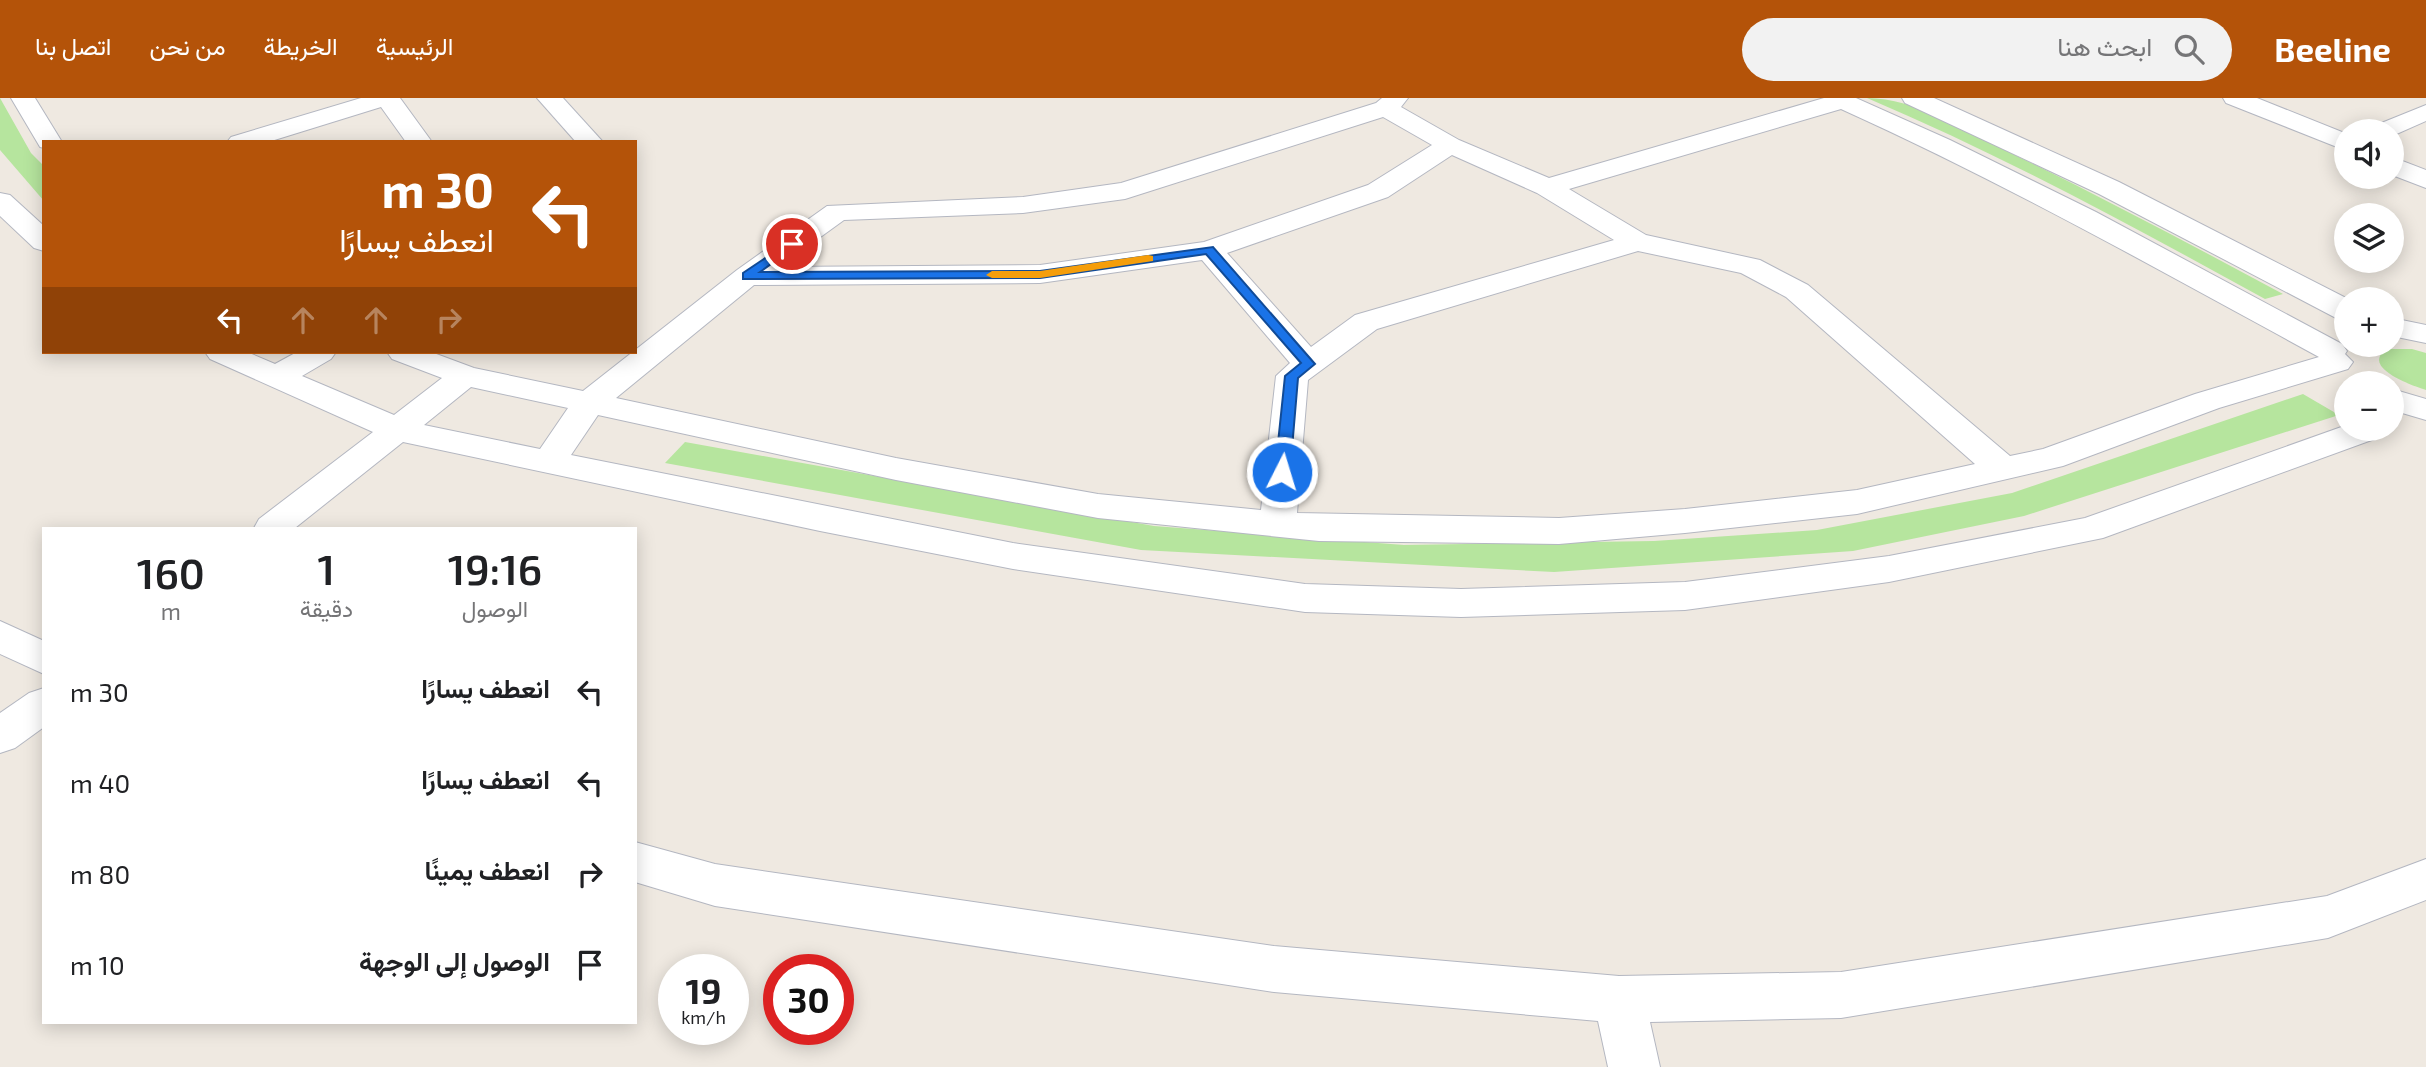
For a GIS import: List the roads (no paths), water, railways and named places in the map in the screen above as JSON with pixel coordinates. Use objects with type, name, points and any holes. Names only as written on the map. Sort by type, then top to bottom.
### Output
[{"type":"street","points":[[23,98],[48,140]]},
{"type":"street","points":[[247,140],[387,98],[418,140]]},
{"type":"street","points":[[549,98],[588,140]]},
{"type":"street","points":[[1914,98],[2109,188],[2334,305]]},
{"type":"street","points":[[2235,98],[2334,139]]},
{"type":"street","points":[[1547,187],[1839,100],[1941,145],[2086,218],[2334,351]]},
{"type":"street","points":[[548,463],[589,403],[747,276],[837,212],[1023,205],[1125,191],[1391,103],[1450,145],[1547,187],[1637,242],[1751,266],[1797,291],[2003,469]]},
{"type":"street","points":[[2404,122],[2426,112]]},
{"type":"street","points":[[747,276],[1040,274],[1209,250],[1378,191],[1450,145]]},
{"type":"street","points":[[2404,170],[2426,180]]},
{"type":"street","points":[[0,201],[42,240]]},
{"type":"street","points":[[1278,524],[1292,376],[1366,322],[1637,242]]},
{"type":"street","points":[[1209,250],[1308,364]]},
{"type":"street","points":[[2404,329],[2426,334]]},
{"type":"street","points":[[225,354],[398,430],[548,463],[1013,556],[1305,598],[1461,603],[1685,596],[1889,569],[2090,529],[2336,441]]},
{"type":"street","points":[[276,377],[316,354]]},
{"type":"street","points":[[408,354],[465,376],[896,469],[1098,506],[1319,528],[1559,531],[1685,521],[1857,502],[2051,458],[2207,401],[2341,357]]},
{"type":"street","points":[[273,527],[465,376]]},
{"type":"street","points":[[0,636],[42,658]]},
{"type":"street","points":[[0,736],[42,705]]},
{"type":"street","points":[[637,863],[715,885],[1274,969],[1619,999],[1841,995],[2329,917],[2426,879]]},
{"type":"street","points":[[1619,999],[1634,1067]]}]
